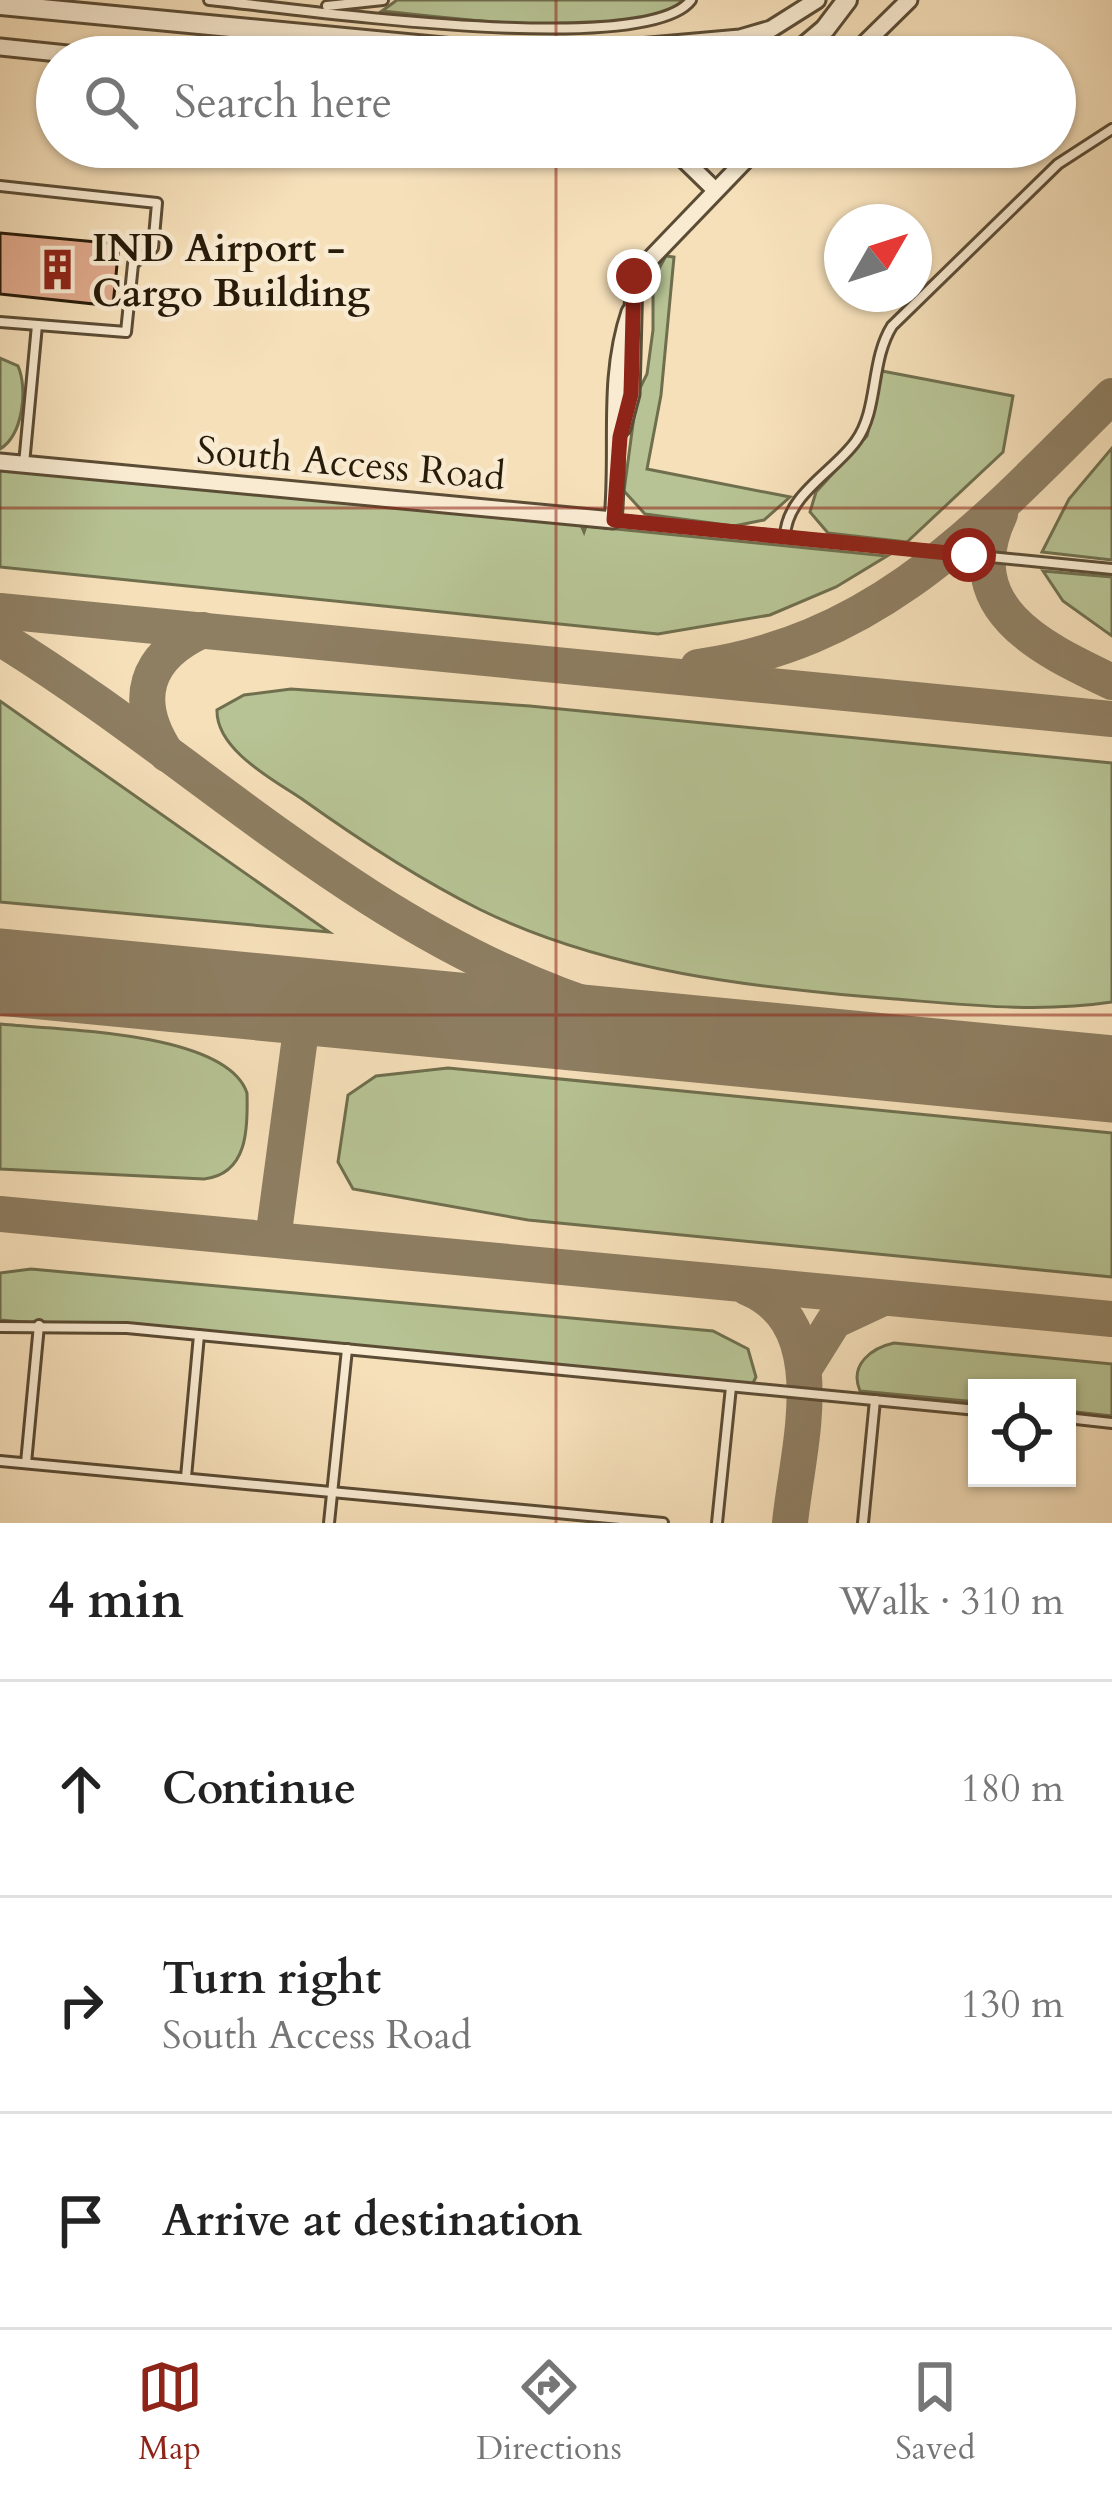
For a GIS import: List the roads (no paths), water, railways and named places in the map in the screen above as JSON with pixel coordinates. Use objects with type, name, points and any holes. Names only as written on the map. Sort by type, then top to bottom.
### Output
[{"type":"street","points":[[747,36],[771,29],[817,0]]},
{"type":"street","points":[[818,36],[848,0]]},
{"type":"street","points":[[872,36],[909,0]]},
{"type":"street","points":[[0,5],[327,36]]},
{"type":"street","points":[[0,47],[36,51]]},
{"type":"street","points":[[692,168],[714,189]]},
{"type":"street","points":[[614,520],[620,437],[631,394],[630,312],[640,266],[736,168]]},
{"type":"street","name":"South Access Road","points":[[0,461],[614,520]]},
{"type":"lane","points":[[209,0],[555,31],[656,23],[680,14],[692,0]]},
{"type":"lane","points":[[265,5],[364,6],[383,0]]},
{"type":"lane","points":[[1076,152],[1112,129]]},
{"type":"lane","points":[[785,536],[785,524],[806,492],[863,429],[879,346],[892,326],[1054,168]]},
{"type":"lane","points":[[0,186],[157,203],[153,248],[133,264],[126,332],[0,322]]},
{"type":"lane","points":[[25,464],[37,325]]},
{"type":"lane","points":[[614,520],[1112,569]]},
{"type":"lane","points":[[26,1463],[39,1325]]},
{"type":"lane","points":[[0,1327],[200,1335],[968,1409]]},
{"type":"lane","points":[[186,1477],[200,1335]]},
{"type":"lane","points":[[329,1523],[347,1349]]},
{"type":"lane","points":[[717,1523],[731,1387]]},
{"type":"lane","points":[[863,1523],[875,1400]]},
{"type":"lane","points":[[1076,1420],[1112,1423]]},
{"type":"lane","points":[[0,1461],[663,1523]]},
{"type":"place","name":"IND Airport - Cargo Building","points":[[58,269]]}]
